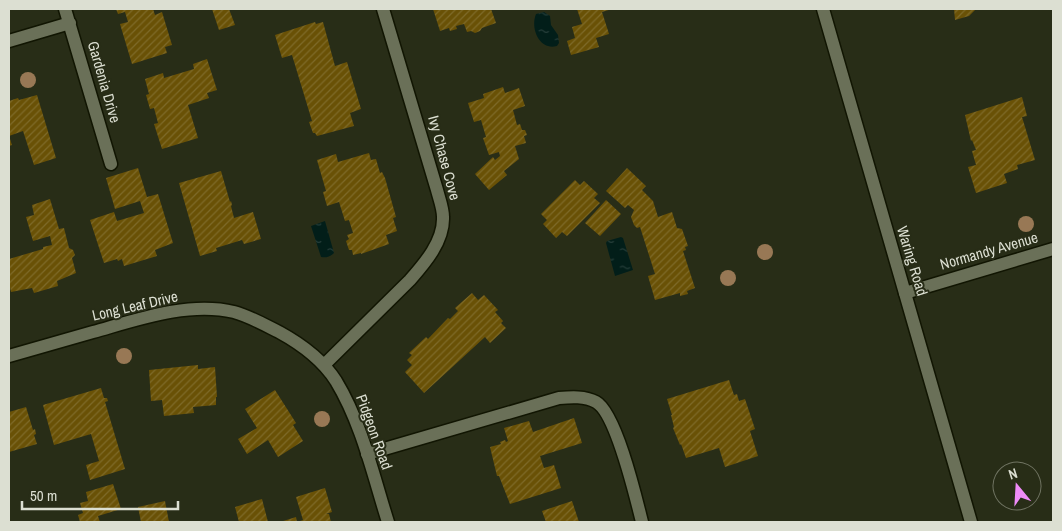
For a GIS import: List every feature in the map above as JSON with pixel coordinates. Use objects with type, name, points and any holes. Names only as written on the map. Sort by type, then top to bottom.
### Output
[{"type":"street","name":"Gardenia Drive","points":[[66,9],[111,164]]},
{"type":"street","name":"Ivy Chase Cove","points":[[324,365],[416,273],[436,245],[442,231],[443,217],[437,190],[383,9]]},
{"type":"street","name":"Waring Road","points":[[823,9],[971,522]]},
{"type":"street","points":[[9,42],[70,23]]},
{"type":"street","name":"Normandy Avenue","points":[[905,293],[1053,249]]},
{"type":"street","name":"Long Leaf Drive","points":[[9,356],[104,328],[171,312],[211,310],[234,312],[268,326]]},
{"type":"street","name":"Pidgeon Road","points":[[268,326],[293,339],[308,350],[335,379],[352,412],[388,522]]},
{"type":"street","points":[[367,454],[559,398],[580,397],[597,402],[606,410],[630,476],[642,522]]},
{"type":"water","points":[[544,12],[550,16],[551,25],[558,35],[559,43],[557,46],[545,45],[535,32],[534,20],[536,14]]},
{"type":"water","points":[[325,221],[334,253],[321,257],[311,226]]},
{"type":"water","points":[[621,237],[623,238],[633,270],[615,276],[606,243]]},
{"type":"building","points":[[116,9],[153,9],[155,15],[162,12],[172,45],[165,47],[167,53],[132,64],[120,24],[128,22],[125,12],[118,14]]},
{"type":"building","points":[[212,9],[229,9],[235,25],[219,30]]},
{"type":"building","points":[[433,9],[491,9],[496,23],[482,28],[475,33],[467,32],[464,24],[456,26],[457,29],[450,31],[449,28],[440,31]]},
{"type":"building","points":[[577,9],[612,9],[602,12],[609,34],[596,38],[599,47],[571,55],[567,41],[575,38],[572,27],[582,24]]},
{"type":"building","points":[[954,9],[976,9],[969,16],[955,20]]},
{"type":"building","points":[[315,22],[316,24],[323,22],[335,66],[347,62],[361,109],[350,113],[354,126],[317,136],[313,133],[309,122],[312,121],[292,55],[282,58],[275,35]]},
{"type":"building","points":[[207,59],[217,90],[207,93],[209,98],[188,105],[198,138],[162,149],[154,124],[158,123],[154,108],[150,109],[146,95],[149,94],[145,79],[163,73],[164,78],[194,69],[193,64]]},
{"type":"building","points":[[503,87],[505,93],[519,88],[525,106],[513,110],[517,125],[520,124],[522,130],[525,130],[527,135],[524,136],[526,143],[515,146],[519,159],[504,171],[507,175],[489,190],[475,174],[493,157],[495,160],[500,156],[499,152],[489,155],[483,138],[486,137],[481,120],[474,122],[468,103],[484,98],[483,94]]},
{"type":"building","points":[[37,95],[56,158],[34,165],[23,131],[9,136],[9,101]]},
{"type":"building","points":[[1022,97],[1027,116],[1022,117],[1035,160],[1017,165],[1018,169],[1004,174],[1007,183],[976,193],[968,167],[976,165],[972,151],[976,150],[971,141],[965,115]]},
{"type":"building","points":[[369,153],[371,160],[376,159],[380,173],[382,172],[385,178],[396,217],[393,218],[397,231],[386,235],[389,244],[353,255],[346,241],[349,239],[347,235],[353,233],[349,220],[345,221],[339,202],[327,206],[323,192],[326,191],[317,160],[336,154],[338,162]]},
{"type":"building","points":[[138,168],[147,197],[158,194],[173,243],[155,250],[157,256],[124,266],[122,259],[104,263],[90,220],[114,212],[117,221],[144,213],[140,201],[115,209],[106,178]]},
{"type":"building","points":[[627,168],[646,186],[642,190],[653,201],[658,217],[672,212],[677,228],[682,229],[688,246],[683,251],[695,288],[687,291],[688,294],[680,296],[680,293],[655,300],[648,276],[655,274],[640,227],[637,228],[634,225],[631,217],[634,210],[628,205],[625,208],[606,191]]},
{"type":"building","points":[[221,171],[231,201],[234,218],[253,212],[261,239],[244,244],[242,240],[216,248],[217,251],[200,256],[179,183]]},
{"type":"building","points":[[575,180],[580,185],[584,181],[598,194],[594,198],[600,203],[567,236],[562,232],[556,238],[543,224],[547,220],[541,214]]},
{"type":"building","points":[[50,199],[59,229],[64,228],[69,248],[73,250],[75,255],[72,258],[76,273],[57,281],[58,286],[34,293],[32,288],[11,292],[9,259],[52,245],[50,236],[33,241],[26,217],[34,215],[32,205]]},
{"type":"building","points":[[606,200],[621,214],[600,236],[585,223]]},
{"type":"building","points":[[472,293],[478,300],[484,295],[498,310],[495,312],[506,328],[490,343],[485,337],[424,393],[405,372],[412,365],[407,360],[412,355],[409,353],[426,337],[428,339],[448,318],[450,319],[458,311],[455,308]]},
{"type":"building","points":[[198,365],[198,369],[215,367],[216,405],[193,407],[194,413],[164,416],[162,400],[151,401],[149,370]]},
{"type":"building","points":[[729,380],[734,395],[737,394],[739,401],[745,399],[755,429],[750,431],[758,456],[725,467],[719,448],[686,458],[673,428],[672,415],[667,399]]},
{"type":"building","points":[[101,388],[104,398],[107,398],[108,401],[105,402],[125,469],[90,480],[86,465],[99,461],[91,434],[54,445],[43,405]]},
{"type":"building","points":[[275,390],[296,423],[293,425],[303,441],[278,457],[268,440],[247,454],[238,439],[257,428],[245,409]]},
{"type":"building","points":[[26,407],[33,430],[35,429],[36,434],[34,435],[37,444],[9,452],[9,412]]},
{"type":"building","points":[[574,418],[582,443],[540,456],[544,468],[554,465],[561,488],[510,504],[499,476],[497,476],[490,447],[501,444],[500,442],[505,440],[506,442],[508,441],[504,428],[529,421],[533,432]]},
{"type":"building","points":[[113,484],[121,509],[98,516],[100,522],[80,522],[78,515],[83,513],[80,503],[88,501],[86,492]]},
{"type":"building","points":[[325,488],[332,512],[326,514],[329,514],[331,522],[297,522],[303,520],[296,497]]},
{"type":"building","points":[[262,499],[268,522],[239,522],[235,507]]},
{"type":"building","points":[[165,501],[169,522],[141,522],[138,507]]},
{"type":"building","points":[[572,501],[579,522],[546,522],[542,511]]},
{"type":"building","points":[[296,517],[297,522],[280,522]]}]
